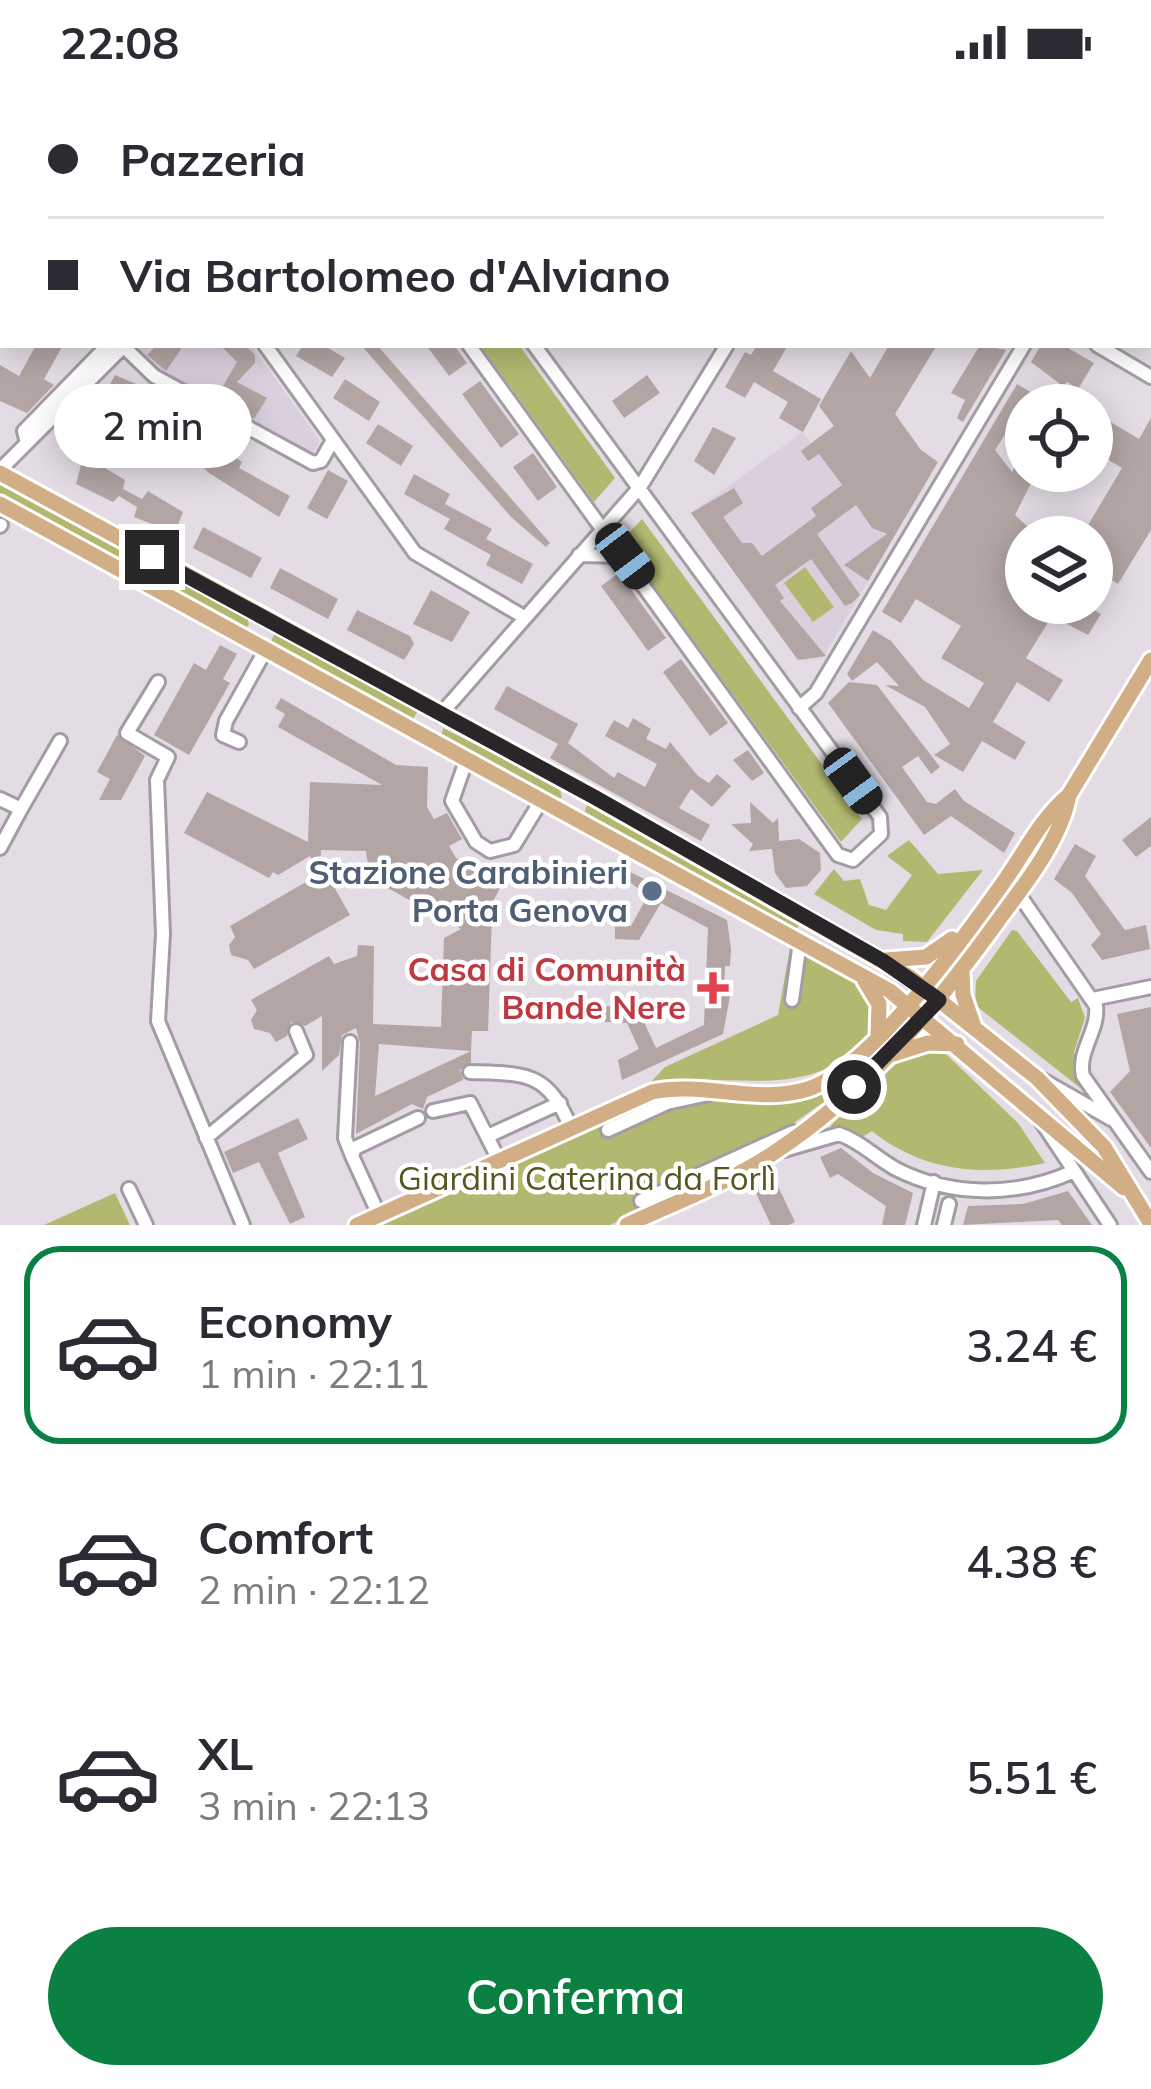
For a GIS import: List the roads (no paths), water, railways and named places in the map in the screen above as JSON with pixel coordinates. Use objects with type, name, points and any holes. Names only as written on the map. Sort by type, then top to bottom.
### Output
[{"type":"main road","points":[[0,472],[582,790],[922,986],[1037,1078],[1104,1147],[1151,1224]]},
{"type":"main road","points":[[0,504],[859,973],[925,1016],[1126,1189]]},
{"type":"main road","points":[[259,647],[266,620]]},
{"type":"main road","points":[[357,1225],[652,1092],[689,1086],[772,1094],[816,1086],[842,1071],[908,1003],[1054,808],[1070,795],[1149,668]]},
{"type":"main road","points":[[426,740],[440,715]]},
{"type":"main road","points":[[568,815],[582,790]]},
{"type":"main road","points":[[627,1225],[772,1154],[865,1082],[939,1000],[1018,893],[1066,815],[1070,795]]},
{"type":"main road","points":[[800,942],[810,920]]},
{"type":"main road","points":[[883,961],[926,957],[971,922]]},
{"type":"main road","points":[[822,954],[833,946],[834,933]]},
{"type":"main road","points":[[962,970],[963,995],[975,1027]]},
{"type":"main road","points":[[859,973],[879,1004],[877,1038]]},
{"type":"main road","points":[[890,1056],[933,1042],[960,1045]]},
{"type":"street","points":[[27,443],[25,431],[106,348]]},
{"type":"street","points":[[0,472],[122,348]]},
{"type":"street","points":[[126,348],[154,376],[313,463],[321,461],[333,440]]},
{"type":"street","points":[[267,348],[415,553],[524,617]]},
{"type":"street","points":[[471,348],[841,859],[853,860],[883,829],[880,818],[537,348]]},
{"type":"street","points":[[440,715],[640,487],[725,348]]},
{"type":"street","points":[[799,708],[816,693],[1022,348]]},
{"type":"street","points":[[1102,348],[1151,377]]},
{"type":"street","points":[[579,555],[625,556]]},
{"type":"street","points":[[239,742],[224,735],[226,722],[259,647]]},
{"type":"street","points":[[158,682],[127,733],[168,757],[157,780],[163,934],[158,1021],[243,1225]]},
{"type":"street","points":[[0,848],[60,741]]},
{"type":"street","points":[[466,761],[452,801],[485,848],[499,853],[514,845],[542,801]]},
{"type":"street","points":[[0,799],[21,809]]},
{"type":"street","points":[[1018,893],[1093,999],[1097,1018],[1081,1071],[1151,1172]]},
{"type":"street","points":[[792,1000],[800,942]]},
{"type":"street","points":[[1093,999],[1151,987]]},
{"type":"street","points":[[206,1138],[306,1055],[296,1031]]},
{"type":"street","points":[[350,1042],[345,1138],[379,1215]]},
{"type":"street","points":[[470,1072],[540,1080],[560,1103],[571,1128]]},
{"type":"street","points":[[1037,1078],[1063,1087],[1112,1120]]},
{"type":"street","points":[[641,1201],[781,1139],[865,1082]]},
{"type":"street","points":[[608,1130],[667,1103],[727,1090]]},
{"type":"street","points":[[433,1111],[470,1103],[500,1160]]},
{"type":"street","points":[[490,1135],[560,1103]]},
{"type":"street","points":[[1039,1117],[1110,1225]]},
{"type":"street","points":[[352,1156],[366,1141],[418,1118]]},
{"type":"street","points":[[772,1154],[839,1134],[891,1166],[934,1182],[1012,1190],[1072,1172]]},
{"type":"street","points":[[924,1225],[934,1182]]},
{"type":"street","points":[[129,1189],[146,1225]]},
{"type":"street","points":[[944,1225],[949,1204]]},
{"type":"place","name":"Stazione Carabinieri Porta Genova","points":[[652,891]]},
{"type":"place","name":"Casa di Comunità Bande Nere","points":[[713,988]]},
{"type":"park label","name":"Giardini Caterina da Forlì","points":[[587,1178]]}]
